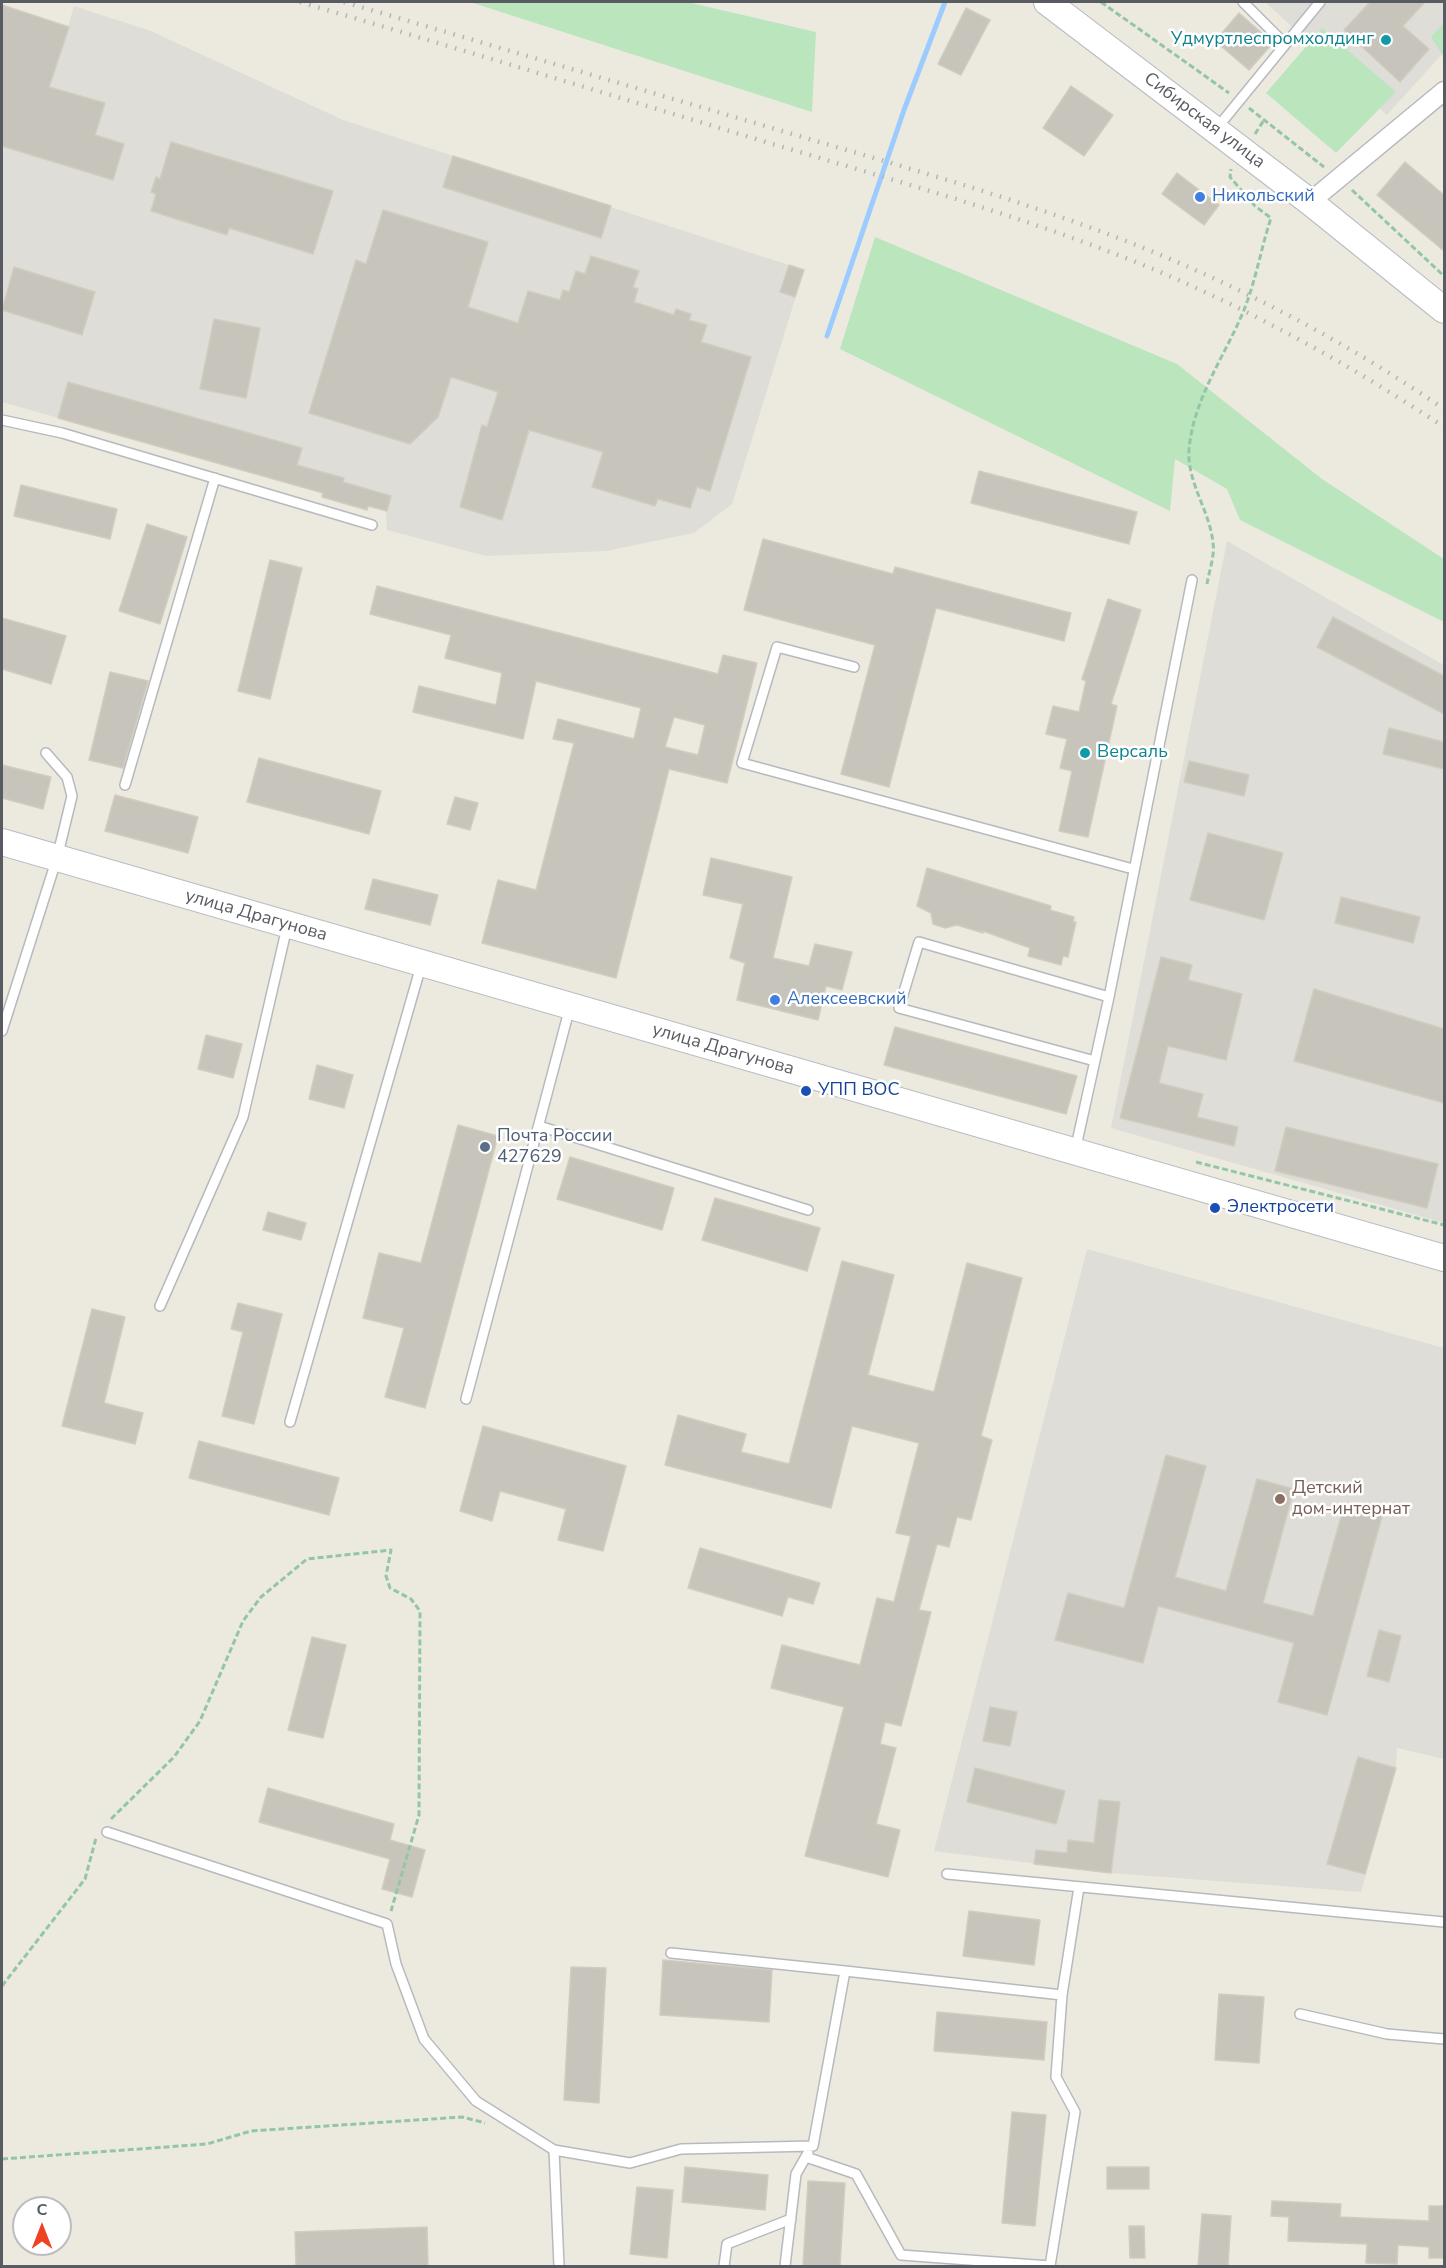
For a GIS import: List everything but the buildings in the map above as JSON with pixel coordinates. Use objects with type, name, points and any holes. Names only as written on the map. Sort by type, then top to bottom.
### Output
[{"type":"main road","name":"Сибирская улица","points":[[1047,2],[1310,202],[1444,310]]},
{"type":"main road","name":"улица Драгунова","points":[[2,842],[1444,1257]]},
{"type":"street","points":[[1310,202],[1444,91]]},
{"type":"lane","points":[[1243,2],[1284,43]]},
{"type":"lane","points":[[1215,130],[1284,43],[1320,2]]},
{"type":"lane","points":[[2,420],[62,433],[372,525]]},
{"type":"lane","points":[[125,785],[215,478]]},
{"type":"lane","points":[[1074,1152],[1109,997],[1192,580]]},
{"type":"lane","points":[[854,667],[777,647],[742,763],[1133,869]]},
{"type":"lane","points":[[2,1031],[57,858],[72,796],[66,777],[46,753]]},
{"type":"lane","points":[[160,1306],[243,1117],[287,925]]},
{"type":"lane","points":[[1095,1060],[899,1008],[919,942],[1109,997]]},
{"type":"lane","points":[[290,1422],[422,964]]},
{"type":"lane","points":[[466,1399],[570,1006]]},
{"type":"lane","points":[[539,1126],[808,1210]]},
{"type":"lane","points":[[104,1831],[387,1924],[396,1964],[424,2039],[476,2101],[554,2150],[630,2163],[681,2149],[813,2146]]},
{"type":"lane","points":[[947,1874],[1444,1922]]},
{"type":"lane","points":[[806,2157],[856,2174],[901,2254],[1050,2266],[1075,2112],[1056,2077],[1062,1995],[1079,1887]]},
{"type":"lane","points":[[671,1953],[1062,1995]]},
{"type":"lane","points":[[784,2266],[796,2174],[813,2146],[845,1971]]},
{"type":"lane","points":[[1300,2014],[1387,2034],[1444,2039]]},
{"type":"lane","points":[[554,2150],[559,2266]]},
{"type":"lane","points":[[724,2266],[727,2244],[790,2219]]},
{"type":"path","points":[[1101,2],[1239,100],[1339,178],[1444,276]]},
{"type":"path","points":[[2,1986],[85,1879],[93,1842],[174,1758],[200,1720],[243,1622],[261,1597],[307,1559],[391,1550],[386,1576],[390,1588],[411,1599],[420,1611],[419,1815],[387,1924]]},
{"type":"path","points":[[2,2159],[207,2144],[251,2131],[462,2117],[483,2123],[504,2117]]},
{"type":"shaded area","points":[[1265,2],[1444,2],[1444,52],[1387,115]]},
{"type":"shaded area","points":[[2,5],[68,27],[74,6],[151,31],[343,120],[804,270],[732,504],[694,533],[606,551],[486,556],[387,530],[386,511],[369,506],[367,510],[322,497],[322,493],[2,402]]},
{"type":"shaded area","points":[[1227,541],[1444,665],[1444,1223],[1111,1128]]},
{"type":"shaded area","points":[[1087,1249],[1444,1348],[1444,1759],[1397,1748],[1396,1768],[1361,1892],[1111,1873],[934,1851]]},
{"type":"green space","points":[[470,2],[687,2],[816,32],[812,112]]},
{"type":"green space","points":[[1444,23],[1444,57],[1431,37]]},
{"type":"green space","points":[[1322,28],[1396,92],[1336,153],[1266,93]]},
{"type":"green space","points":[[875,237],[1177,364],[1322,479],[1444,559],[1444,622],[1240,520],[1227,489],[1175,459],[1170,511],[840,349]]},
{"type":"waterway","points":[[827,336],[904,110],[945,2]]},
{"type":"railway","points":[[300,2],[912,186],[1009,216],[1106,250],[1229,303],[1266,322],[1374,383],[1444,427]]},
{"type":"railway","points":[[344,2],[912,169],[1083,225],[1209,276],[1290,316],[1368,360],[1444,409]]},
{"type":"place","name":"Удмуртлеспромхолдинг","points":[[1386,40]]},
{"type":"place","name":"Никольский","points":[[1200,197]]},
{"type":"place","name":"Версаль","points":[[1085,753]]},
{"type":"place","name":"Алексеевский","points":[[775,1000]]},
{"type":"place","name":"УПП ВОС","points":[[806,1091]]},
{"type":"place","name":"Почта России 427629","points":[[485,1147]]},
{"type":"place","name":"Электросети","points":[[1215,1208]]},
{"type":"place","name":"Детский дом-интернат","points":[[1280,1499]]}]
